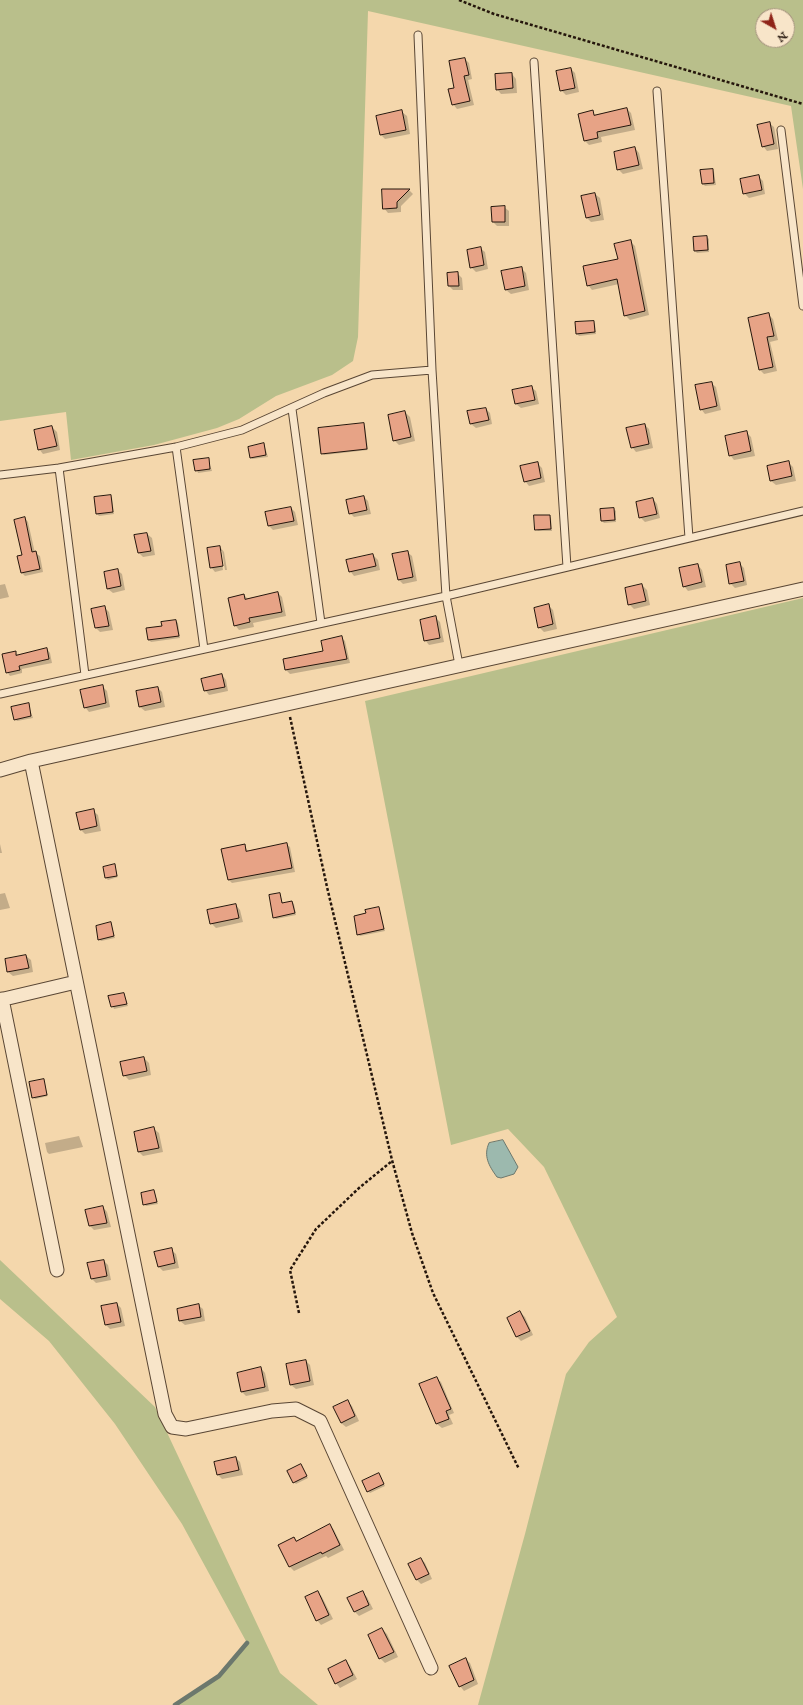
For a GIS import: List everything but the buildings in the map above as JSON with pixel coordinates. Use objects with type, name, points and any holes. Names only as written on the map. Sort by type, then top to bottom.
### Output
[{"type":"street","points":[[0,770],[31,761],[803,589]]},
{"type":"street","points":[[31,761],[165,1414],[172,1427],[186,1429],[272,1411],[296,1409],[320,1421],[431,1668]]},
{"type":"street","points":[[57,1270],[1,1000],[76,982]]},
{"type":"lane","points":[[418,35],[432,370],[446,596],[459,665]]},
{"type":"lane","points":[[534,62],[567,567]]},
{"type":"lane","points":[[657,91],[690,538]]},
{"type":"lane","points":[[781,130],[803,306]]},
{"type":"lane","points":[[0,475],[59,468],[176,447],[242,430],[292,409],[324,393],[372,375],[432,370]]},
{"type":"lane","points":[[292,409],[321,623]]},
{"type":"lane","points":[[176,447],[204,649]]},
{"type":"lane","points":[[59,468],[85,675]]},
{"type":"lane","points":[[0,694],[446,596],[803,512]]},
{"type":"path","points":[[459,0],[494,14],[803,104]]},
{"type":"path","points":[[287,705],[327,887],[392,1160],[412,1234],[433,1293],[519,1469]]},
{"type":"path","points":[[299,1313],[290,1270],[316,1229],[359,1188],[392,1160]]},
{"type":"green space","points":[[0,0],[803,0],[803,189],[791,106],[368,11],[358,337],[353,361],[332,375],[276,396],[239,419],[217,428],[154,445],[71,460],[66,412],[0,421]]},
{"type":"green space","points":[[803,598],[803,1705],[478,1705],[525,1534],[566,1374],[589,1342],[617,1317],[544,1167],[508,1129],[451,1145],[365,701]]},
{"type":"green space","points":[[0,1260],[155,1407],[280,1673],[318,1705],[175,1705],[219,1676],[247,1643],[182,1524],[115,1424],[49,1341],[0,1299]]},
{"type":"shaded area","points":[[503,1140],[518,1167],[514,1174],[501,1178],[497,1177],[488,1161],[487,1148],[489,1143]]},
{"type":"waterway","points":[[175,1705],[219,1676],[247,1643]]}]
